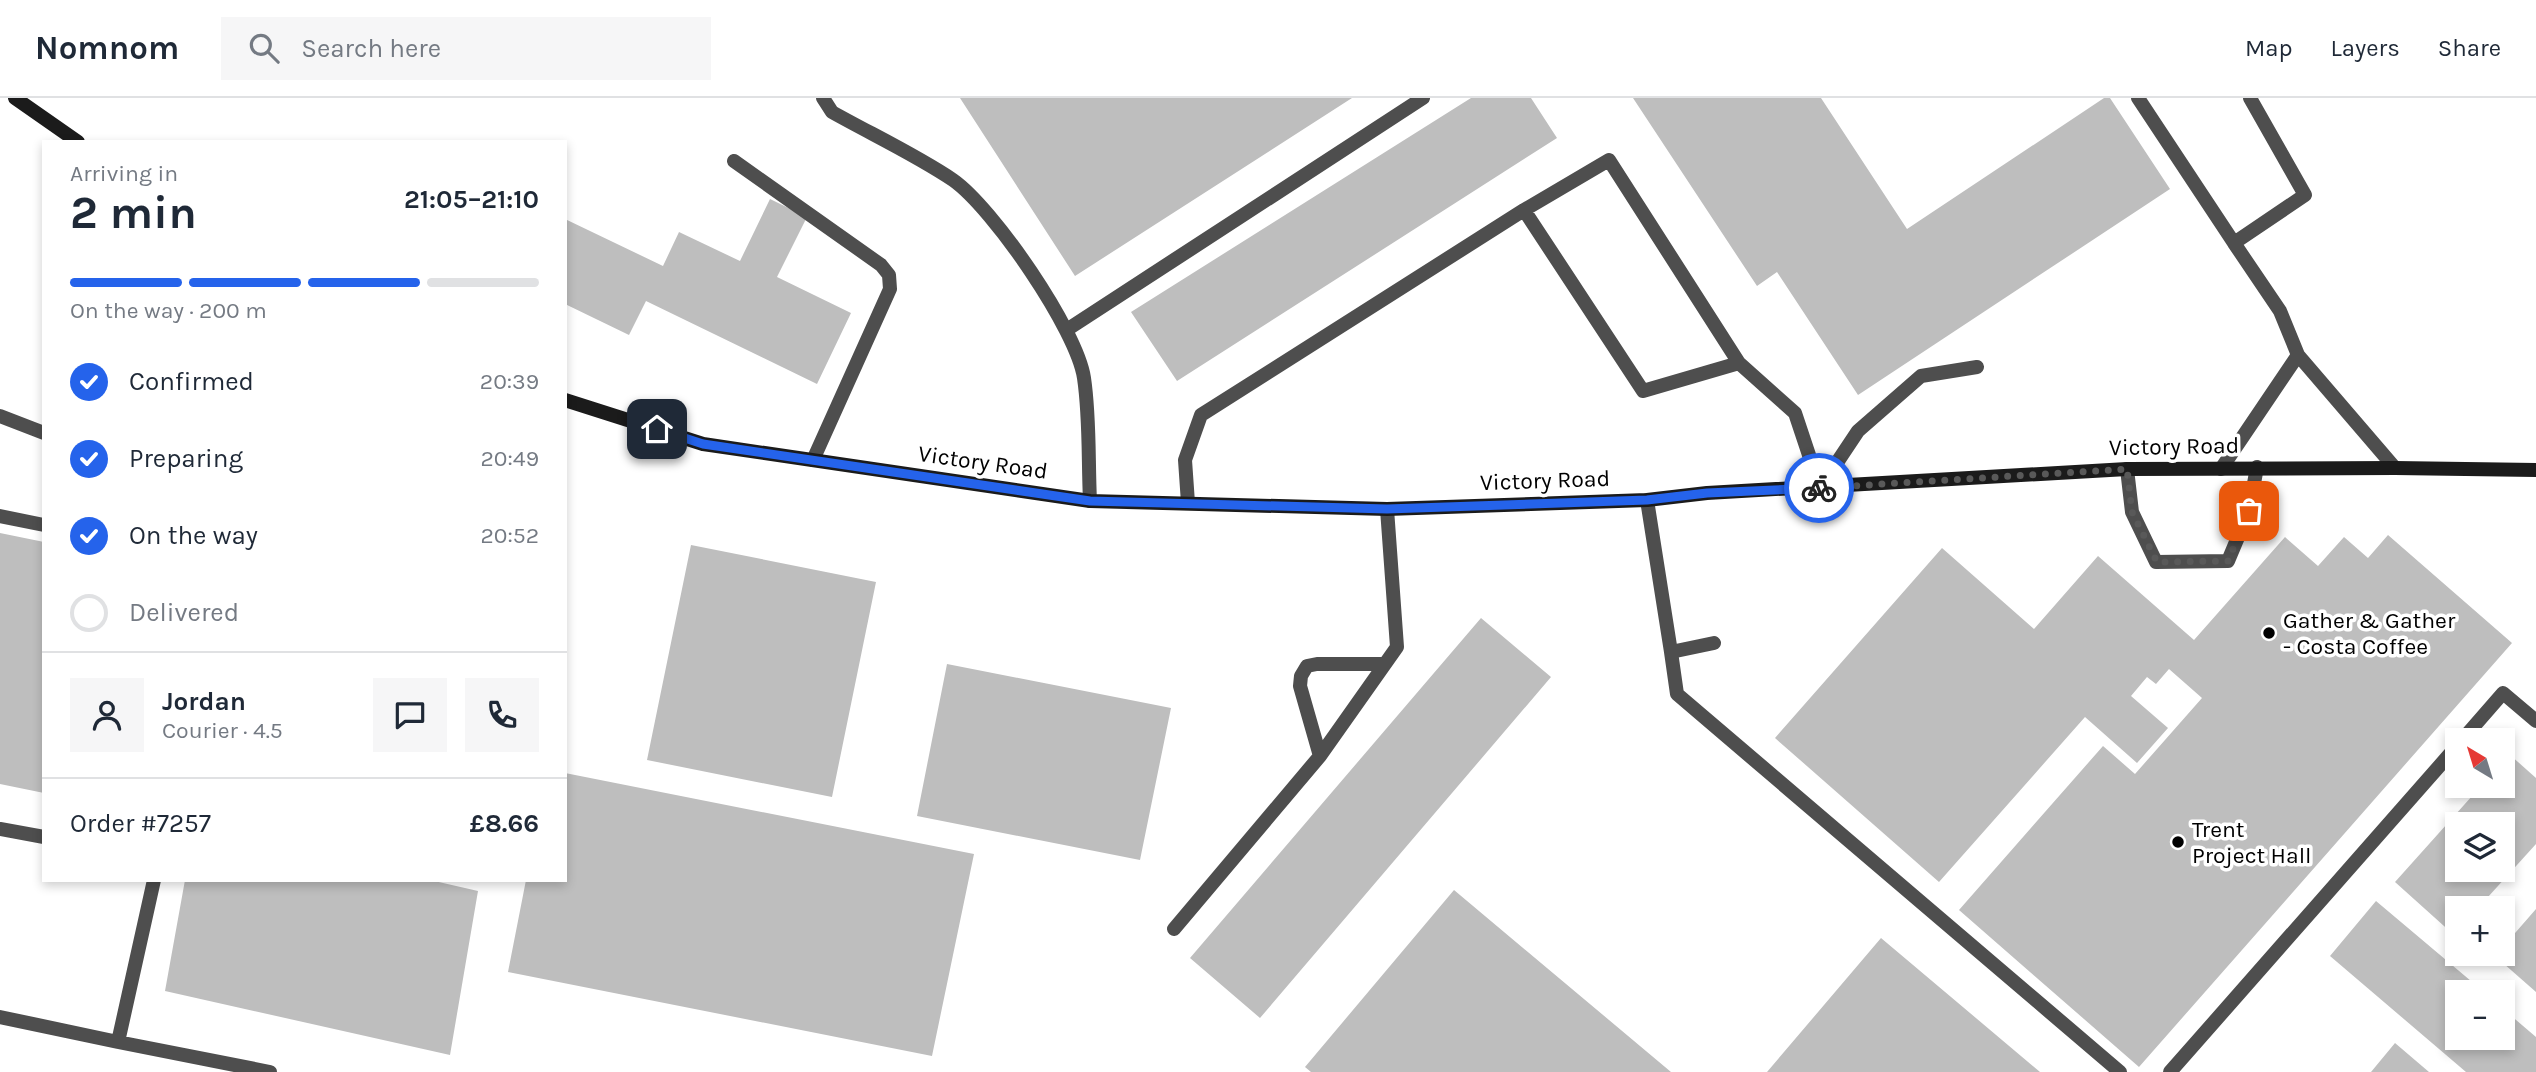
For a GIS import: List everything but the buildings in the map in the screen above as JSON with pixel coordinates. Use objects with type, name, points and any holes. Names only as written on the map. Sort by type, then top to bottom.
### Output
[{"type":"street","points":[[15,98],[75,140]]},
{"type":"street","name":"Victory Road","points":[[567,401],[703,444],[1090,501],[1387,509],[1647,500],[1707,493],[2127,469],[2257,467],[2536,470]]},
{"type":"lane","points":[[823,98],[832,112],[954,181],[990,215],[1068,329],[1084,376],[1090,501]]},
{"type":"lane","points":[[1068,329],[1423,98]]},
{"type":"lane","points":[[2138,98],[2280,311],[2298,355],[2395,468]]},
{"type":"lane","points":[[2234,243],[2305,195],[2250,98]]},
{"type":"lane","points":[[1188,503],[1185,460],[1201,415],[1524,209],[1609,159],[1739,363],[1795,413],[1820,488]]},
{"type":"lane","points":[[734,161],[881,265],[889,275],[890,289],[813,460]]},
{"type":"lane","points":[[1524,209],[1643,391],[1739,363]]},
{"type":"lane","points":[[2221,469],[2298,355]]},
{"type":"lane","points":[[1820,488],[1858,431],[1921,376],[1977,367]]},
{"type":"lane","points":[[0,416],[42,432]]},
{"type":"lane","points":[[2127,469],[2132,512],[2157,562],[2228,561],[2249,511],[2257,467]]},
{"type":"lane","points":[[1647,500],[1676,694],[2120,1072]]},
{"type":"lane","points":[[1174,929],[1320,756],[1397,647],[1387,509]]},
{"type":"lane","points":[[0,516],[42,525]]},
{"type":"lane","points":[[1671,652],[1714,643]]},
{"type":"lane","points":[[1320,756],[1300,686],[1301,676],[1307,666],[1384,664]]},
{"type":"lane","points":[[2472,728],[2503,693],[2536,721]]},
{"type":"lane","points":[[2170,1072],[2445,760]]},
{"type":"lane","points":[[0,829],[42,836]]},
{"type":"lane","points":[[118,1042],[154,882]]},
{"type":"lane","points":[[0,1017],[270,1072]]},
{"type":"way so far","points":[[1819,488],[2127,469],[2132,512],[2157,562],[2228,561],[2249,511]]},
{"type":"place","name":"Gather & Gather - Costa Coffee","points":[[2269,633]]},
{"type":"place","name":"Trent Project Hall","points":[[2178,842]]},
{"type":"route","points":[[657,429],[703,444],[1090,501],[1387,509],[1647,500],[1707,493],[1819,488]]}]
